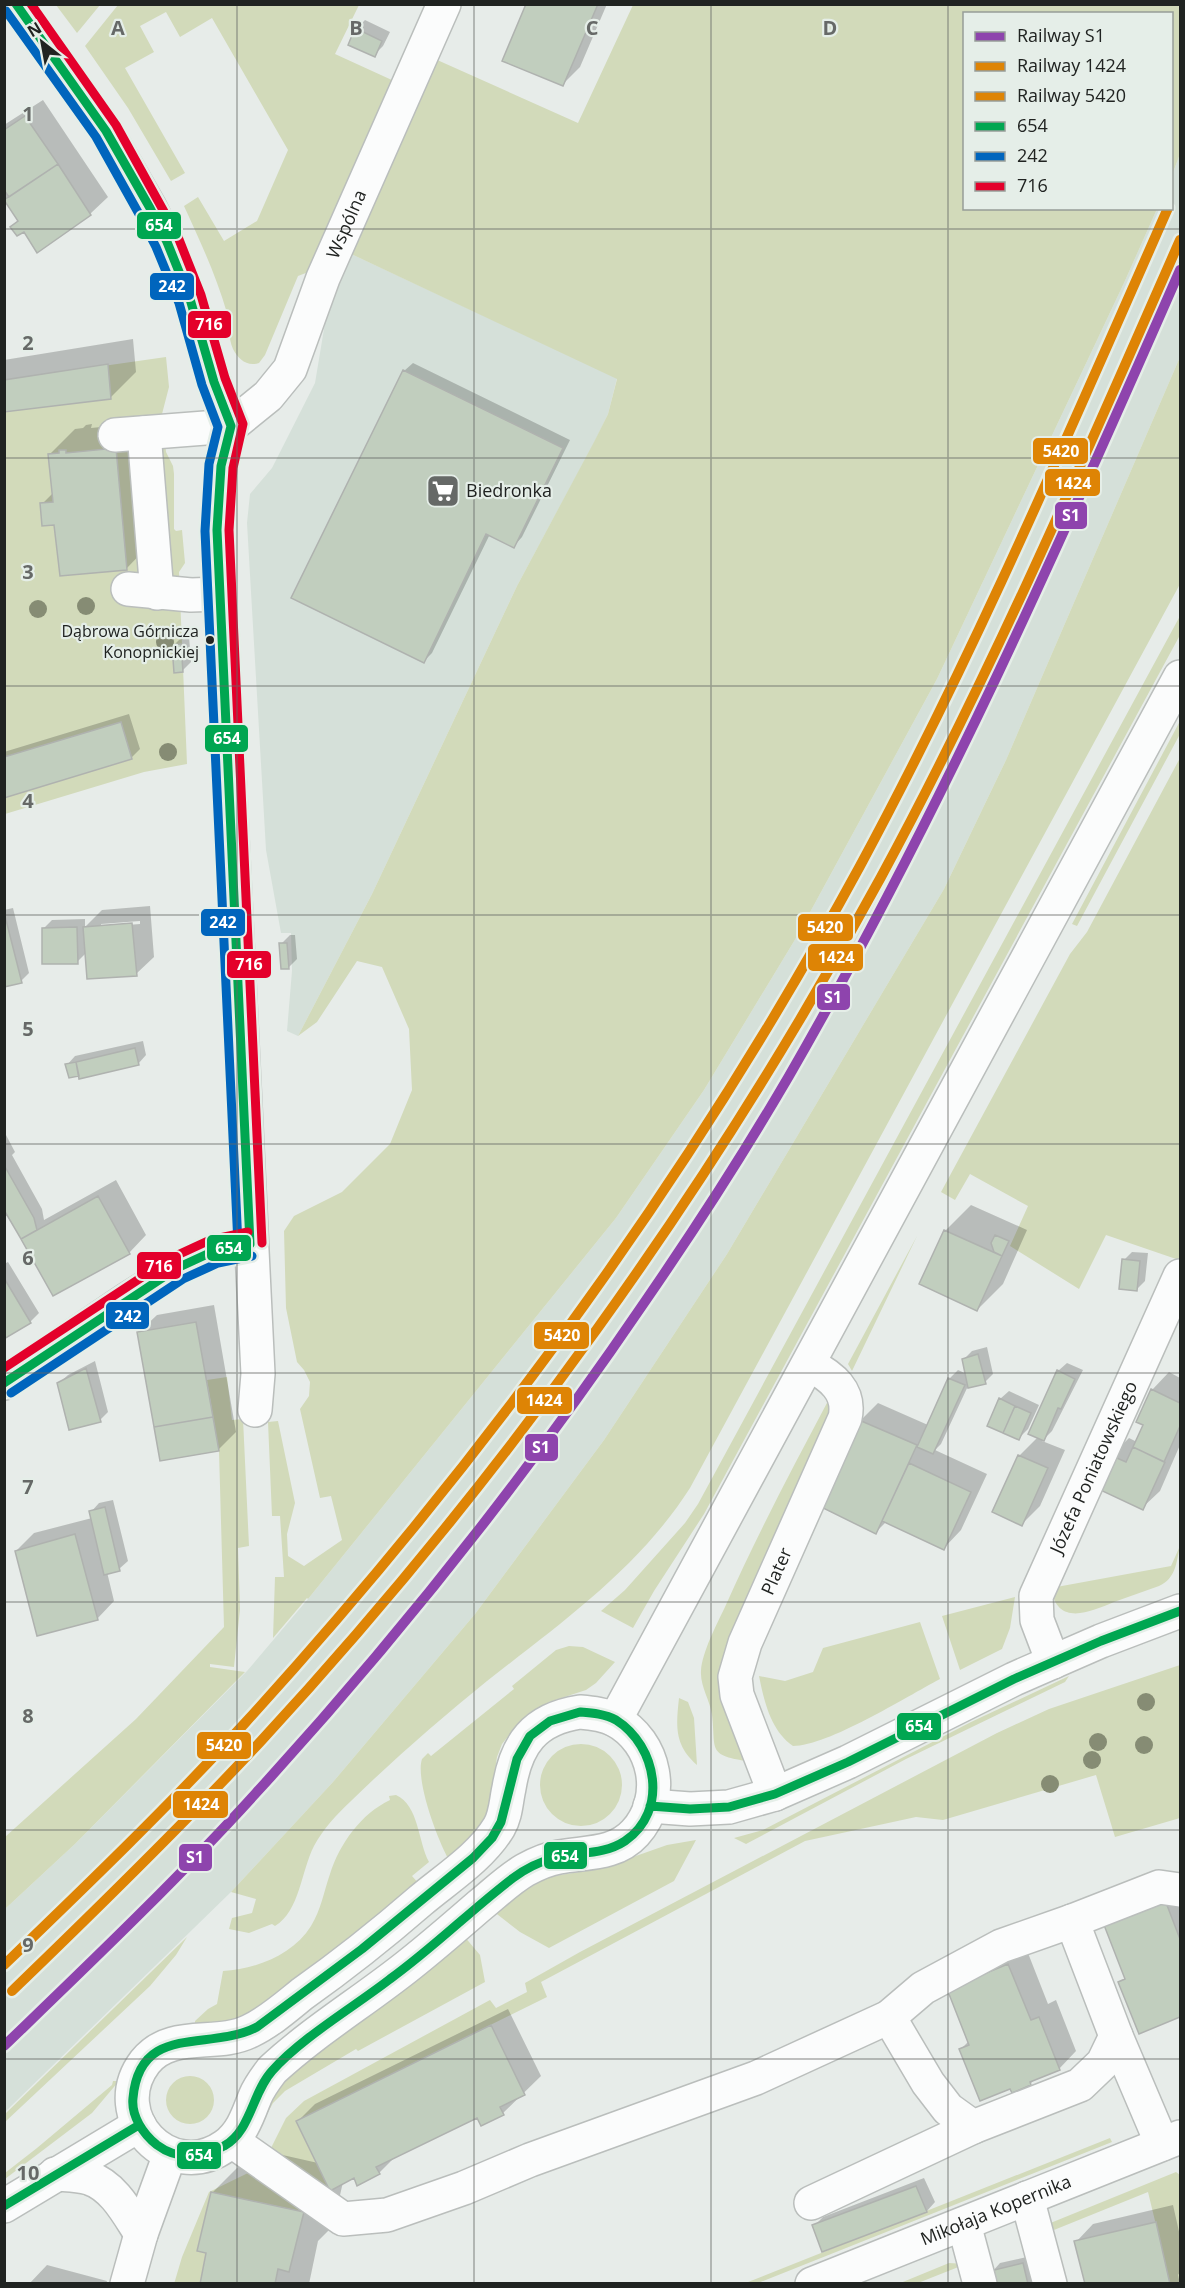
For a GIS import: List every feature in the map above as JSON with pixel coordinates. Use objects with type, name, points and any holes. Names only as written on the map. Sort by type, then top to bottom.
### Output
[{"type":"street","points":[[16,4],[106,131],[150,208],[167,242],[190,299],[214,382],[231,426],[218,488],[217,530],[258,1374],[255,1410]]},
{"type":"street","name":"Wspólna","points":[[231,426],[276,388],[290,369],[323,278],[444,4]]},
{"type":"street","points":[[219,594],[191,596],[142,591],[130,434],[231,426]]},
{"type":"street","points":[[615,1720],[810,1365],[1180,677]]},
{"type":"street","points":[[4,1383],[128,1299],[177,1269],[214,1251],[250,1244]]},
{"type":"street","name":"Józefa Poniatowskiego","points":[[1053,1662],[1037,1620],[1035,1604],[1039,1585],[1180,1276]]},
{"type":"street","name":"Plater","points":[[775,1794],[740,1704],[735,1677],[745,1643],[846,1414],[845,1401],[836,1381],[810,1365]]},
{"type":"street","points":[[650,1806],[690,1809],[729,1807],[775,1794],[848,1762],[973,1698],[1053,1662],[1180,1611]]},
{"type":"street","points":[[580,1712],[604,1715],[615,1720],[630,1730],[648,1755],[654,1778],[650,1806],[647,1816],[634,1834],[614,1847],[600,1852],[556,1857],[537,1864],[516,1876],[400,1972],[289,2055],[272,2070],[260,2087],[242,2129],[232,2141],[214,2153],[200,2157],[170,2154],[152,2143],[139,2125],[132,2099],[134,2086],[141,2068],[154,2052],[176,2042],[229,2038],[250,2031],[264,2023],[392,1925],[486,1843],[503,1820],[515,1761],[523,1743],[534,1731],[559,1716],[580,1712]]},
{"type":"street","points":[[232,2141],[343,2219],[387,2215],[756,2078],[888,2017],[923,1988],[1001,1946],[1159,1887],[1180,1890]]},
{"type":"street","points":[[1072,1921],[1116,2036],[1144,2101],[1172,2141]]},
{"type":"street","points":[[888,2017],[928,2083],[948,2109],[973,2127]]},
{"type":"street","points":[[811,2204],[973,2127],[1080,2085],[1103,2063],[1116,2036]]},
{"type":"street","points":[[1080,2085],[1114,2086],[1144,2101]]},
{"type":"street","points":[[4,2206],[139,2125]]},
{"type":"street","name":"Mikołaja Kopernika","points":[[813,2283],[1172,2141]]},
{"type":"street","points":[[127,2283],[141,2234],[170,2154]]},
{"type":"street","points":[[55,2174],[89,2178],[100,2184],[116,2198],[141,2234]]},
{"type":"street","points":[[1028,2198],[1050,2283]]},
{"type":"street","points":[[964,2224],[980,2283]]},
{"type":"shaded area","points":[[1180,154],[1180,357],[1006,760],[944,889],[727,1254],[604,1440],[475,1614],[333,1782],[231,1892],[5,2112],[5,1909],[76,1843],[247,1671],[308,1599],[616,1218],[704,1090],[796,938],[937,679],[1157,210],[1173,210],[1173,172]]},
{"type":"shaded area","points":[[349,253],[617,378],[608,414],[594,443],[517,586],[372,894],[298,1036],[287,1031],[292,971],[291,933],[281,933],[266,850],[247,523],[250,494],[272,468],[315,383],[329,299]]},
{"type":"green space","points":[[56,5],[100,5],[77,33]]},
{"type":"green space","points":[[118,5],[359,5],[335,54],[394,81],[311,271],[298,276],[265,355],[259,363],[251,364],[243,361],[233,349],[223,299],[184,206],[198,197],[224,241],[257,221],[288,150],[212,18],[180,37],[166,12],[140,26],[154,52],[125,68],[185,173],[171,181],[128,108],[85,46]]},
{"type":"green space","points":[[633,5],[1180,5],[1180,154],[1173,172],[1173,12],[963,12],[963,210],[1157,210],[937,679],[796,938],[704,1090],[616,1218],[308,1599],[273,1638],[275,1577],[284,1577],[280,1516],[272,1516],[268,1422],[278,1421],[295,1503],[287,1534],[288,1556],[304,1566],[342,1540],[331,1496],[320,1498],[300,1409],[309,1396],[310,1382],[297,1362],[286,1308],[284,1231],[294,1216],[342,1192],[390,1144],[412,1090],[409,1029],[382,967],[357,961],[317,1022],[298,1036],[372,894],[517,586],[608,414],[617,379],[349,253],[435,59],[578,123]]},
{"type":"green space","points":[[166,357],[169,387],[162,414],[166,452],[174,474],[174,529],[182,530],[185,563],[179,572],[187,764],[144,772],[5,814],[5,380]]},
{"type":"green space","points":[[1180,357],[1180,584],[690,1488],[670,1517],[623,1569],[570,1616],[435,1725],[336,1816],[314,1846],[295,1901],[283,1919],[275,1926],[272,1924],[249,1933],[229,1929],[232,1918],[252,1913],[256,1899],[231,1892],[333,1782],[475,1614],[604,1440],[727,1254],[944,889],[1006,760]]},
{"type":"green space","points":[[1180,616],[1180,635],[704,1514],[633,1628],[601,1611],[625,1590],[685,1523],[698,1504]]},
{"type":"green space","points":[[1180,721],[1180,734],[1077,926],[1072,924]]},
{"type":"green space","points":[[1180,758],[1180,1257],[1179,1260],[1106,1235],[1079,1289],[1010,1246],[1028,1206],[970,1174],[955,1200],[941,1192],[1070,954],[1087,932]]},
{"type":"green space","points":[[917,1236],[852,1371],[848,1364]]},
{"type":"green space","points":[[227,1377],[232,1420],[243,1419],[249,1546],[238,1548],[240,1609],[234,1667],[210,1664],[210,1667],[245,1672],[76,1843],[5,1909],[5,1837],[136,1719],[224,1627],[219,1451],[207,1380]]},
{"type":"green space","points":[[828,1401],[833,1406],[736,1638],[746,1761],[734,1759],[719,1753],[714,1743],[711,1709],[701,1677],[704,1655],[749,1555]]},
{"type":"green space","points":[[1180,1546],[1172,1575],[1159,1586],[1085,1612],[1067,1612],[1060,1608],[1054,1600],[1051,1588],[1171,1566]]},
{"type":"green space","points":[[1015,1597],[1010,1628],[1002,1649],[960,1670],[942,1616]]},
{"type":"green space","points":[[920,1622],[940,1679],[846,1730],[826,1738],[793,1746],[785,1740],[770,1715],[759,1676],[785,1681],[813,1672],[823,1648]]},
{"type":"green space","points":[[569,1646],[583,1647],[615,1662],[596,1683],[586,1690],[549,1702],[518,1724],[502,1744],[497,1757],[490,1804],[485,1820],[449,1860],[439,1839],[425,1795],[421,1769],[422,1759],[428,1753],[431,1756],[514,1689],[512,1686],[556,1650]]},
{"type":"green space","points":[[1180,1665],[1180,1818],[1115,1837],[1096,1775],[943,1820],[916,1817],[805,1841],[541,1982],[547,1997],[296,2121],[330,2191],[270,2150],[286,2118],[304,2101],[490,2000],[496,2008],[527,1992],[525,1983],[580,1952],[997,1733],[1049,1709]]},
{"type":"green space","points":[[1069,1676],[1065,1682],[906,1759],[746,1844],[734,1838],[763,1830],[971,1722]]},
{"type":"green space","points":[[679,1698],[688,1702],[694,1718],[697,1765],[684,1750],[678,1735]]},
{"type":"green space","points":[[581,1744],[597,1747],[610,1756],[619,1769],[622,1785],[619,1801],[610,1814],[597,1823],[581,1826],[565,1823],[552,1814],[543,1801],[540,1785],[543,1769],[552,1756],[565,1747]]},
{"type":"green space","points":[[396,1795],[404,1800],[414,1815],[429,1862],[412,1876],[420,1885],[268,2004],[233,2023],[195,2023],[208,2009],[217,2004],[223,1971],[261,1964],[273,1959],[303,1936],[317,1914],[334,1862],[346,1841],[361,1821],[390,1800],[389,1796]]},
{"type":"green space","points":[[696,1840],[674,1881],[549,1948],[520,1932],[493,1911],[547,1877],[599,1869],[667,1845]]},
{"type":"green space","points":[[464,1936],[480,1955],[485,1982],[358,2051],[356,2049],[285,2091],[273,2103],[259,2129],[268,2103],[279,2084]]},
{"type":"green space","points":[[187,1937],[176,1955],[150,1986],[5,2122],[5,2114]]},
{"type":"green space","points":[[185,2076],[195,2076],[207,2083],[214,2095],[214,2105],[207,2117],[195,2124],[185,2124],[170,2113],[166,2105],[166,2095],[177,2080]]},
{"type":"green space","points":[[113,2081],[119,2081],[92,2113],[5,2179],[5,2173],[112,2085]]},
{"type":"green space","points":[[1110,2138],[1112,2142],[758,2283],[743,2284]]},
{"type":"green space","points":[[1176,2172],[1180,2175],[1180,2283],[1170,2283],[1148,2192],[1049,2232],[1048,2224]]},
{"type":"green space","points":[[248,2173],[304,2212],[211,2192],[197,2250],[206,2253],[200,2283],[174,2284],[182,2257],[209,2192]]},
{"type":"green space","points":[[949,2263],[966,2264],[918,2283],[898,2284]]},
{"type":"building","points":[[526,4],[598,4],[563,86],[502,61]]},
{"type":"building","points":[[355,28],[382,41],[375,57],[348,45]]},
{"type":"building","points":[[25,116],[58,164],[9,197],[4,190],[4,130]]},
{"type":"building","points":[[58,164],[91,215],[37,253],[24,232],[17,236],[10,227],[18,221],[4,200]]},
{"type":"building","points":[[108,364],[111,399],[4,412],[4,380]]},
{"type":"building","name":"Biedronka","points":[[403,370],[563,448],[514,548],[486,534],[424,663],[291,598]]},
{"type":"building","points":[[116,448],[127,570],[60,576],[54,525],[42,526],[40,503],[53,502],[48,454],[59,453],[59,450],[66,450],[66,453]]},
{"type":"building","points":[[181,644],[183,672],[174,673],[172,645]]},
{"type":"building","points":[[121,722],[132,759],[4,798],[4,757]]},
{"type":"building","points":[[4,916],[22,983],[4,987]]},
{"type":"building","points":[[132,923],[137,976],[87,979],[83,927]]},
{"type":"building","points":[[77,927],[78,964],[42,964],[42,928]]},
{"type":"building","points":[[279,943],[287,943],[289,969],[281,969]]},
{"type":"building","points":[[135,1048],[139,1065],[79,1079],[76,1062]]},
{"type":"building","points":[[76,1062],[79,1076],[69,1078],[65,1064]]},
{"type":"building","points":[[4,1165],[34,1218],[37,1230],[21,1239],[4,1210]]},
{"type":"building","points":[[98,1196],[130,1254],[53,1296],[21,1239]]},
{"type":"building","points":[[944,1230],[1002,1256],[977,1311],[919,1284]]},
{"type":"building","points":[[995,1235],[1009,1241],[1002,1256],[994,1252],[991,1243]]},
{"type":"building","points":[[1122,1259],[1140,1261],[1137,1291],[1119,1289]]},
{"type":"building","points":[[4,1278],[31,1323],[4,1339]]},
{"type":"building","points":[[196,1322],[213,1417],[154,1427],[137,1332]]},
{"type":"building","points":[[978,1354],[986,1384],[968,1388],[962,1359]]},
{"type":"building","points":[[86,1368],[101,1422],[69,1430],[57,1383]]},
{"type":"building","points":[[1057,1370],[1075,1379],[1061,1409],[1058,1408],[1044,1441],[1028,1434]]},
{"type":"building","points":[[948,1378],[965,1385],[933,1454],[917,1447]]},
{"type":"building","points":[[1151,1389],[1180,1403],[1180,1426],[1164,1462],[1133,1447],[1143,1425],[1136,1422]]},
{"type":"building","points":[[999,1398],[1015,1406],[1003,1433],[987,1426]]},
{"type":"building","points":[[1015,1406],[1031,1413],[1019,1440],[1003,1433]]},
{"type":"building","points":[[213,1417],[219,1451],[160,1461],[154,1427]]},
{"type":"building","points":[[859,1420],[917,1445],[876,1534],[819,1506]]},
{"type":"building","points":[[1133,1447],[1165,1462],[1143,1510],[1096,1488],[1110,1455],[1126,1462]]},
{"type":"building","points":[[1018,1455],[1048,1468],[1022,1526],[992,1512]]},
{"type":"building","points":[[909,1463],[971,1492],[944,1550],[882,1521]]},
{"type":"building","points":[[105,1507],[120,1571],[104,1575],[89,1511]]},
{"type":"building","points":[[75,1534],[98,1620],[37,1636],[15,1551]]},
{"type":"building","points":[[1165,1900],[1180,1939],[1180,2017],[1139,2034],[1118,1982],[1125,1979],[1104,1925]]},
{"type":"building","points":[[1008,1964],[1031,2020],[1039,2017],[1060,2070],[1030,2082],[1031,2085],[1012,2093],[1010,2089],[980,2101],[959,2049],[969,2045],[947,1989]]},
{"type":"building","points":[[491,2025],[525,2095],[500,2107],[504,2115],[481,2126],[477,2118],[376,2167],[380,2174],[357,2186],[354,2178],[330,2191],[296,2121]]},
{"type":"building","points":[[916,2186],[927,2212],[822,2252],[812,2225]]},
{"type":"building","points":[[211,2192],[304,2212],[289,2272],[278,2269],[275,2284],[200,2284],[206,2253],[197,2251]]},
{"type":"building","points":[[1156,2222],[1170,2284],[1085,2284],[1074,2241]]},
{"type":"building","points":[[1023,2263],[1028,2284],[993,2284],[990,2271]]},
{"type":"rail line","name":"5420","points":[[4,1965],[186,1785],[333,1624],[499,1419],[578,1313],[654,1204],[726,1094],[795,981],[902,786],[982,623],[1167,210]]},
{"type":"rail line","name":"1424","points":[[12,1991],[200,1805],[350,1642],[518,1435],[598,1328],[674,1218],[747,1107],[816,993],[922,799],[1037,561],[1180,240]]},
{"type":"rail line","name":"S1","points":[[4,2046],[195,1858],[360,1676],[507,1493],[600,1367],[682,1247],[789,1076],[844,978],[947,779],[1043,577],[1180,270]]},
{"type":"transit line","name":"654","points":[[4,1383],[177,1268],[214,1251],[250,1244],[217,530],[221,466],[231,426],[214,382],[190,299],[167,242],[150,208],[106,131],[16,4]]},
{"type":"transit line","name":"716","points":[[31,4],[116,125],[178,237],[201,295],[225,378],[243,424],[233,468],[229,530],[262,1243]]},
{"type":"transit line","name":"242","points":[[6,11],[96,137],[156,247],[179,303],[202,385],[218,427],[209,464],[205,531],[238,1245]]},
{"type":"transit line","name":"716","points":[[4,1368],[171,1258],[210,1240],[248,1232]]},
{"type":"transit line","name":"242","points":[[11,1393],[183,1279],[218,1263],[252,1256]]},
{"type":"transit line","name":"654","points":[[650,1806],[690,1809],[729,1807],[775,1794],[848,1762],[1014,1679],[1101,1641],[1180,1611]]},
{"type":"transit line","name":"654","points":[[580,1712],[594,1713],[616,1720],[630,1731],[641,1746],[652,1779],[652,1796],[648,1813],[639,1828],[617,1846],[548,1860],[532,1866],[513,1878],[406,1967],[284,2059],[265,2080],[240,2131],[224,2146],[207,2153],[190,2156],[165,2150],[152,2141],[139,2124],[133,2105],[138,2074],[149,2058],[163,2049],[180,2043],[238,2034],[257,2027],[362,1949],[473,1858],[492,1838],[501,1822],[517,1759],[530,1736],[550,1721],[580,1712]]},
{"type":"transit line","name":"654","points":[[4,2206],[139,2125]]},
{"type":"place","name":"Biedronka","points":[[443,491]]},
{"type":"place","name":"Dąbrowa Górnicza Konopnickiej","points":[[210,640]]}]
